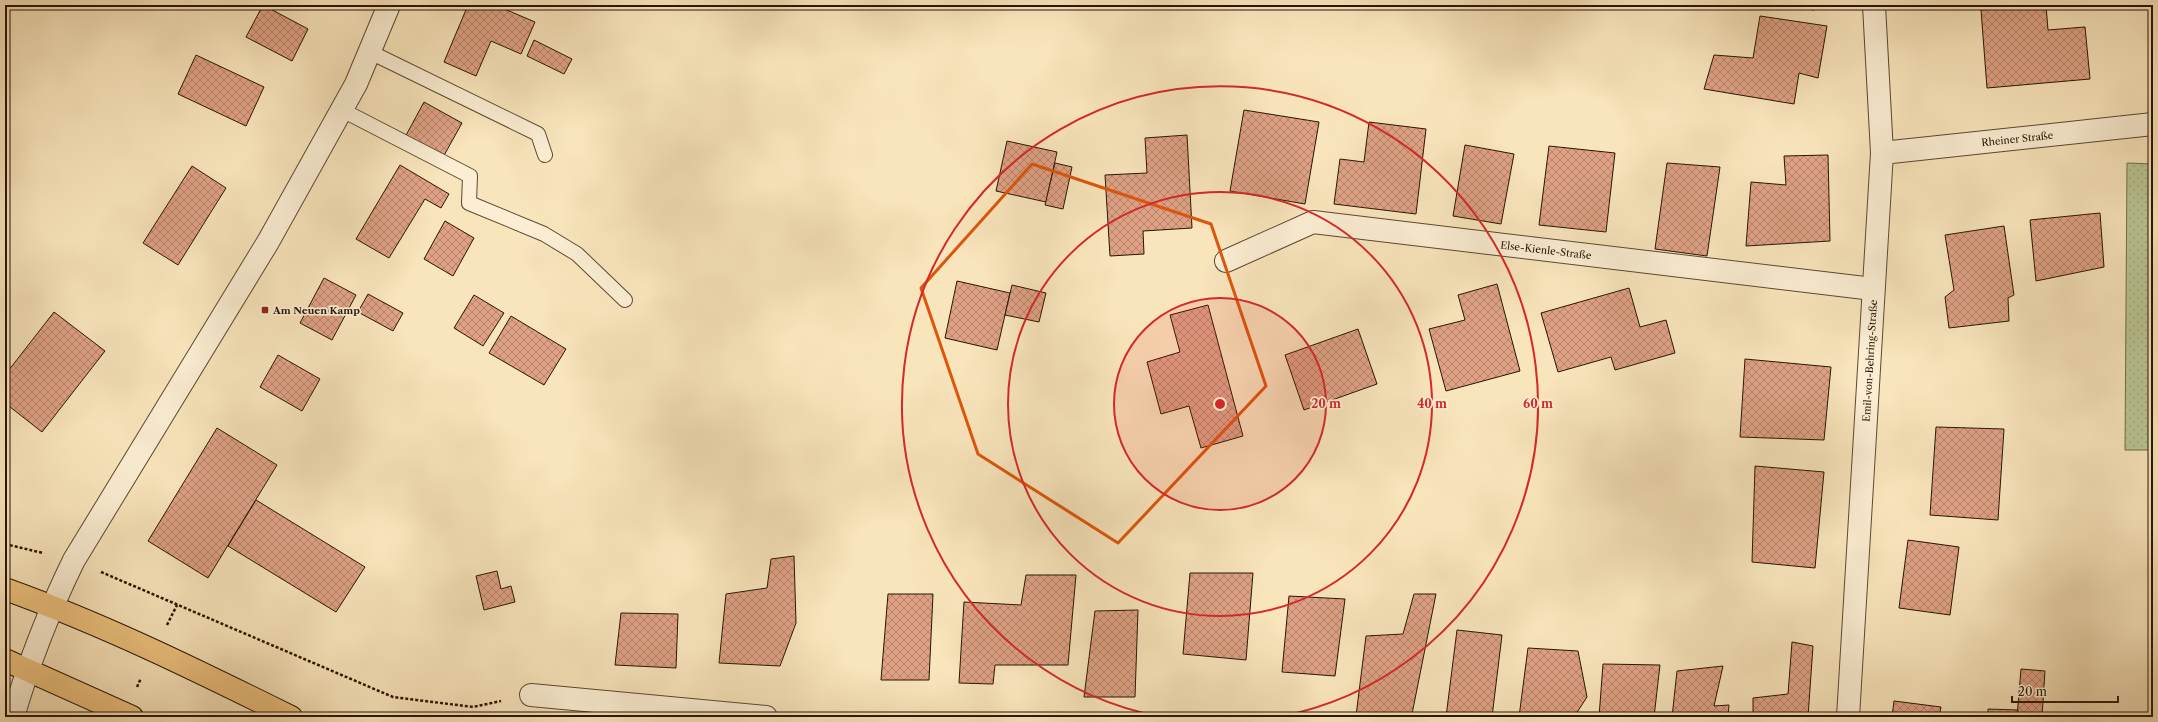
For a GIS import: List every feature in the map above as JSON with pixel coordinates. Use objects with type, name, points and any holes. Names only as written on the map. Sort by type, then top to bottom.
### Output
[{"type":"main road","points":[[5,589],[51,606],[154,650],[291,717]]},
{"type":"main road","points":[[5,660],[132,717]]},
{"type":"street","points":[[13,717],[27,669],[51,606],[89,535],[268,242],[356,84],[389,5]]},
{"type":"street","name":"Emil-von-Behring-Straße","points":[[1848,717],[1882,153],[1874,5]]},
{"type":"street","name":"Rheiner Straße","points":[[1882,153],[2153,124]]},
{"type":"street","name":"Else-Kienle-Straße","points":[[1226,261],[1313,222],[1873,289]]},
{"type":"street","points":[[531,695],[766,717]]},
{"type":"lane","points":[[370,52],[538,134],[545,156]]},
{"type":"lane","points":[[342,110],[470,176],[469,203],[544,234],[577,254],[625,300]]},
{"type":"path","points":[[177,606],[393,697],[473,707],[531,695]]},
{"type":"highlighted area","points":[[1032,164],[1211,224],[1266,386],[1118,543],[978,454],[921,288]]},
{"type":"green space","points":[[2127,163],[2153,164],[2153,450],[2125,450]]},
{"type":"building","points":[[263,5],[308,29],[292,61],[246,37]]},
{"type":"building","points":[[468,5],[495,5],[535,22],[521,54],[491,41],[476,76],[444,62]]},
{"type":"building","points":[[1779,5],[1815,5],[1814,10]]},
{"type":"building","points":[[2046,5],[2048,30],[2085,27],[2090,79],[1987,88],[1981,10]]},
{"type":"building","points":[[1760,16],[1827,26],[1818,78],[1799,73],[1794,104],[1704,89],[1714,55],[1753,58]]},
{"type":"building","points":[[534,40],[572,59],[564,74],[527,56]]},
{"type":"building","points":[[196,55],[264,87],[246,126],[178,94]]},
{"type":"building","points":[[424,102],[462,123],[442,159],[404,139]]},
{"type":"building","points":[[1244,110],[1319,122],[1305,204],[1230,191]]},
{"type":"building","points":[[1369,122],[1426,129],[1416,214],[1334,204],[1340,159],[1364,162]]},
{"type":"building","points":[[1187,135],[1192,228],[1143,231],[1144,254],[1110,256],[1105,175],[1147,173],[1145,138]]},
{"type":"building","points":[[1007,141],[1057,152],[1046,202],[996,191]]},
{"type":"building","points":[[1465,145],[1514,154],[1501,224],[1453,216]]},
{"type":"building","points":[[1549,146],[1615,153],[1606,232],[1539,225]]},
{"type":"building","points":[[1828,155],[1830,241],[1746,246],[1751,182],[1786,185],[1784,156]]},
{"type":"building","points":[[1055,163],[1072,167],[1063,209],[1045,205]]},
{"type":"building","points":[[1667,163],[1720,167],[1707,256],[1655,249]]},
{"type":"building","points":[[400,165],[449,194],[441,208],[425,199],[389,258],[356,239]]},
{"type":"building","points":[[192,166],[226,188],[178,265],[143,243]]},
{"type":"building","points":[[2100,213],[2104,267],[2036,281],[2030,220]]},
{"type":"building","points":[[445,221],[474,238],[453,276],[424,259]]},
{"type":"building","points":[[2004,226],[2014,295],[2008,298],[2009,321],[1949,328],[1945,297],[1954,290],[1945,235]]},
{"type":"building","points":[[324,278],[356,295],[332,340],[300,323]]},
{"type":"building","points":[[957,281],[1010,293],[997,350],[945,338]]},
{"type":"building","points":[[1497,284],[1520,371],[1446,391],[1429,329],[1465,320],[1458,295]]},
{"type":"building","points":[[1012,285],[1046,293],[1039,322],[1005,315]]},
{"type":"building","points":[[1629,288],[1640,327],[1666,320],[1675,353],[1615,370],[1611,357],[1558,372],[1541,313]]},
{"type":"building","points":[[368,294],[403,313],[393,331],[358,312]]},
{"type":"building","points":[[474,295],[504,313],[483,346],[454,328]]},
{"type":"building","points":[[1208,305],[1243,436],[1201,448],[1189,406],[1161,414],[1147,362],[1180,352],[1170,315]]},
{"type":"building","points":[[54,312],[105,351],[42,432],[5,403],[5,375]]},
{"type":"building","points":[[511,316],[566,349],[544,385],[489,353]]},
{"type":"building","points":[[1358,329],[1377,384],[1304,410],[1285,355]]},
{"type":"building","points":[[278,355],[320,379],[302,411],[260,387]]},
{"type":"building","points":[[1745,359],[1831,367],[1824,440],[1740,437]]},
{"type":"building","points":[[1936,427],[2004,429],[1998,520],[1930,515]]},
{"type":"building","points":[[217,428],[277,465],[208,578],[148,541]]},
{"type":"building","points":[[1755,466],[1824,472],[1815,568],[1752,562]]},
{"type":"building","points":[[256,500],[365,567],[336,612],[228,546]]},
{"type":"building","points":[[1908,540],[1959,547],[1950,615],[1899,608]]},
{"type":"building","points":[[794,556],[796,623],[780,666],[719,663],[726,594],[767,588],[771,559]]},
{"type":"building","points":[[497,571],[501,589],[511,586],[515,602],[484,610],[476,576]]},
{"type":"building","points":[[1190,573],[1253,573],[1246,660],[1183,654]]},
{"type":"building","points":[[1026,575],[1076,575],[1068,665],[995,665],[993,684],[959,683],[964,602],[1021,605]]},
{"type":"building","points":[[888,594],[933,594],[929,680],[881,680]]},
{"type":"building","points":[[1414,594],[1436,594],[1412,714],[1356,716],[1366,636],[1403,634]]},
{"type":"building","points":[[1289,596],[1345,599],[1335,676],[1282,672]]},
{"type":"building","points":[[1138,610],[1135,697],[1084,697],[1095,611]]},
{"type":"building","points":[[621,613],[678,614],[676,668],[615,665]]},
{"type":"building","points":[[1457,630],[1502,635],[1492,717],[1446,717]]},
{"type":"building","points":[[1792,642],[1813,646],[1808,717],[1753,717],[1753,698],[1788,694]]},
{"type":"building","points":[[1528,648],[1578,651],[1587,697],[1574,717],[1519,717]]},
{"type":"building","points":[[1603,664],[1660,665],[1654,717],[1599,717]]},
{"type":"building","points":[[1723,666],[1714,706],[1729,705],[1728,717],[1672,717],[1677,671]]},
{"type":"building","points":[[2021,669],[2045,671],[2042,717],[2017,717]]},
{"type":"building","points":[[1894,701],[1941,707],[1939,717],[1892,717]]},
{"type":"building","points":[[1988,709],[2018,710],[2017,717],[1988,717]]},
{"type":"building","points":[[2064,713],[2097,716],[2097,717],[2064,717]]},
{"type":"place","name":"Am Neuen Kamp","points":[[265,310]]}]
